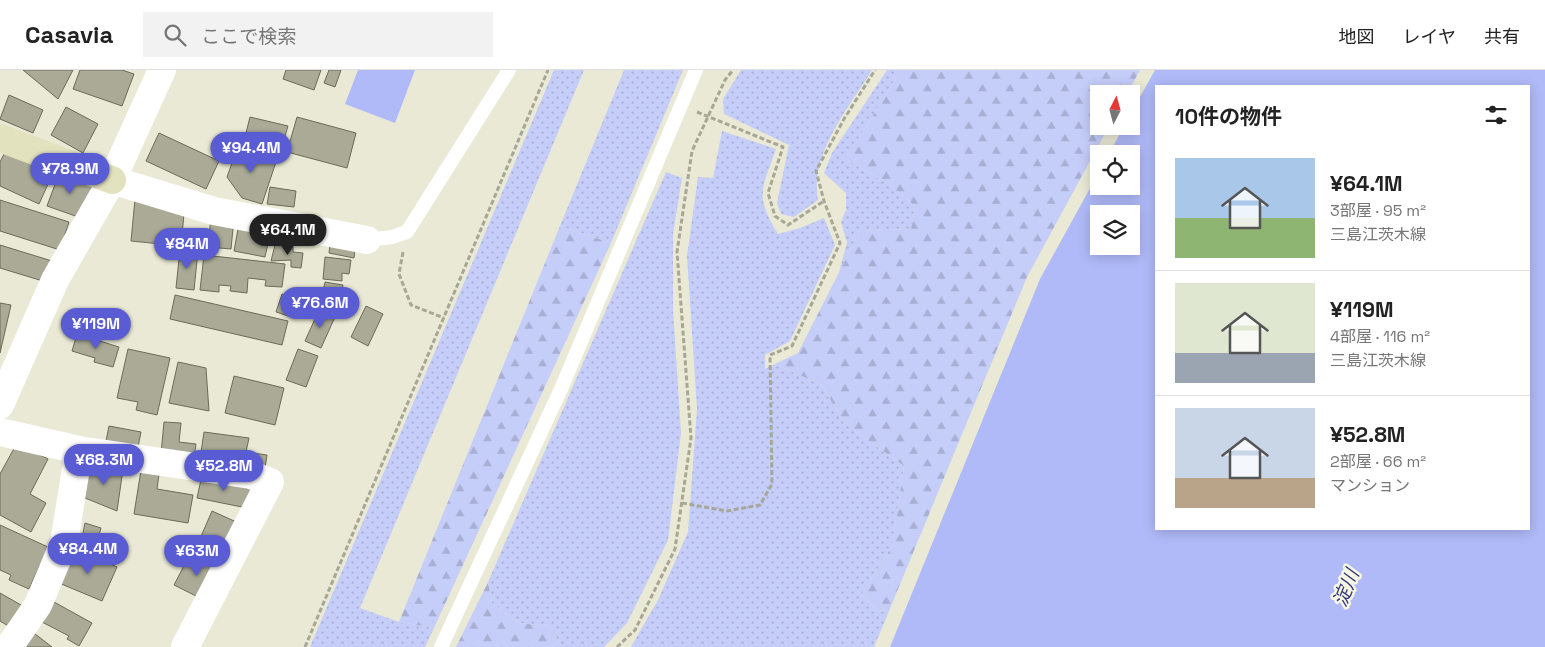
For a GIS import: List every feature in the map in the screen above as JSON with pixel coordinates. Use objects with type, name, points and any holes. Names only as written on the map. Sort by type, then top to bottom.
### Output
[{"type":"main road","points":[[0,138],[112,180]]},
{"type":"street","points":[[0,405],[55,280],[112,180],[162,70]]},
{"type":"street","points":[[112,180],[214,211],[367,240]]},
{"type":"street","points":[[0,432],[79,450],[251,475],[270,482],[185,647]]},
{"type":"street","points":[[9,647],[38,605],[64,543],[79,450]]},
{"type":"lane","points":[[367,240],[392,237],[407,232],[509,70]]},
{"type":"lane","points":[[441,647],[561,389],[696,70]]},
{"type":"path","points":[[305,647],[548,70]]},
{"type":"path","points":[[617,647],[635,630],[675,549],[691,438],[677,252],[692,151],[725,80],[733,70]]},
{"type":"path","points":[[682,503],[727,511],[760,505],[772,484],[770,355],[792,346],[840,244],[824,201],[816,171],[844,119],[875,70]]},
{"type":"path","points":[[708,116],[783,147],[768,193],[774,216],[788,224],[824,201]]},
{"type":"path","points":[[407,232],[399,274],[411,305],[444,318]]},
{"type":"green space","points":[[554,70],[584,70],[360,608],[399,622],[434,628],[425,647],[310,647]]},
{"type":"green space","points":[[624,70],[683,70],[611,243],[560,226]]},
{"type":"green space","points":[[741,70],[872,70],[842,116],[825,149],[819,166],[818,200],[794,217],[781,214],[777,203],[789,145],[724,114],[723,99]]},
{"type":"green space","points":[[887,70],[901,70],[846,159],[888,184],[915,206],[911,229],[860,231],[839,272],[847,243],[841,222],[846,210],[846,193],[824,173],[832,153]]},
{"type":"green space","points":[[901,70],[1140,70],[1132,85],[1090,85],[1090,135],[1104,135],[1099,145],[1090,145],[1090,161],[1027,277],[889,611],[877,610],[862,594],[892,546],[904,466],[844,423],[822,385],[775,364],[798,353],[860,231],[911,229],[915,206],[888,184],[846,159]]},
{"type":"green space","points":[[722,131],[776,149],[764,184],[763,201],[770,221],[778,234],[800,228],[824,218],[835,245],[790,341],[765,355],[765,369],[775,364],[822,385],[844,423],[904,466],[892,546],[862,594],[877,610],[889,611],[874,647],[631,647],[658,600],[688,532],[697,409],[687,256],[698,177],[713,178]]},
{"type":"green space","points":[[666,172],[682,178],[673,233],[673,310],[681,433],[668,540],[627,623],[604,647],[562,647],[549,626],[518,623],[492,603],[488,582]]},
{"type":"green space","points":[[560,226],[611,243],[434,628],[399,622]]},
{"type":"green space","points":[[488,582],[492,603],[518,623],[549,626],[562,647],[456,647]]},
{"type":"water","points":[[358,70],[415,70],[395,123],[345,104]]},
{"type":"water","name":"淀川","points":[[1155,70],[1545,70],[1545,647],[890,647],[1040,279],[1090,188],[1090,195],[1140,195],[1140,145],[1114,145],[1119,135],[1140,135],[1140,97]]},
{"type":"building","points":[[23,70],[73,70],[58,99]]},
{"type":"building","points":[[80,70],[122,70],[134,74],[122,106],[73,89]]},
{"type":"building","points":[[286,70],[321,70],[314,90],[283,79]]},
{"type":"building","points":[[329,70],[341,70],[335,87],[324,83]]},
{"type":"building","points":[[9,95],[43,110],[33,133],[0,119]]},
{"type":"building","points":[[66,107],[98,124],[83,153],[51,135]]},
{"type":"building","points":[[250,117],[288,126],[281,150],[244,141]]},
{"type":"building","points":[[297,117],[356,133],[347,168],[287,152]]},
{"type":"building","points":[[159,133],[219,161],[206,189],[146,161]]},
{"type":"building","points":[[238,146],[277,159],[262,204],[242,198],[227,177]]},
{"type":"building","points":[[5,152],[53,173],[39,204],[0,186],[0,162]]},
{"type":"building","points":[[60,171],[93,184],[81,218],[47,206]]},
{"type":"building","points":[[270,187],[296,191],[294,207],[267,204]]},
{"type":"building","points":[[135,199],[185,203],[181,246],[131,241]]},
{"type":"building","points":[[0,200],[69,222],[60,250],[0,231]]},
{"type":"building","points":[[211,216],[234,218],[231,249],[208,247]]},
{"type":"building","points":[[240,218],[272,225],[265,257],[234,251]]},
{"type":"building","points":[[331,237],[355,248],[354,258],[329,253]]},
{"type":"building","points":[[0,245],[52,261],[46,282],[0,268]]},
{"type":"building","points":[[275,245],[293,247],[293,252],[303,253],[301,268],[291,267],[291,260],[271,261]]},
{"type":"building","points":[[180,249],[198,251],[194,290],[176,288]]},
{"type":"building","points":[[204,255],[285,264],[282,287],[265,286],[266,280],[248,278],[247,293],[230,291],[231,286],[219,285],[219,292],[200,290]]},
{"type":"building","points":[[325,257],[351,260],[349,274],[342,273],[342,281],[323,279]]},
{"type":"building","points":[[325,282],[343,285],[337,316],[319,312]]},
{"type":"building","points":[[282,294],[300,301],[295,318],[276,312]]},
{"type":"building","points":[[175,295],[288,321],[282,345],[170,319]]},
{"type":"building","points":[[0,303],[11,305],[0,353]]},
{"type":"building","points":[[366,306],[383,314],[368,346],[351,337]]},
{"type":"building","points":[[319,310],[335,317],[321,348],[305,341]]},
{"type":"building","points":[[77,334],[119,347],[113,367],[94,362],[95,358],[72,351]]},
{"type":"building","points":[[128,349],[170,358],[157,415],[136,410],[138,402],[117,398]]},
{"type":"building","points":[[298,349],[318,356],[306,387],[286,380]]},
{"type":"building","points":[[178,362],[206,368],[209,411],[169,403]]},
{"type":"building","points":[[234,376],[284,388],[275,425],[225,413]]},
{"type":"building","points":[[164,422],[181,423],[179,442],[196,444],[194,458],[161,454]]},
{"type":"building","points":[[109,426],[141,432],[137,452],[105,446]]},
{"type":"building","points":[[204,432],[249,438],[246,452],[267,455],[265,468],[200,459]]},
{"type":"building","points":[[17,443],[48,459],[30,494],[46,503],[31,532],[0,515],[0,474]]},
{"type":"building","points":[[90,464],[123,469],[117,511],[85,498]]},
{"type":"building","points":[[142,464],[160,467],[157,489],[193,495],[188,523],[134,514]]},
{"type":"building","points":[[202,475],[252,485],[247,508],[197,498]]},
{"type":"building","points":[[212,511],[243,525],[229,555],[199,541]]},
{"type":"building","points":[[85,523],[101,528],[97,542],[82,538]]},
{"type":"building","points":[[0,525],[48,547],[29,589],[9,580],[11,575],[0,570]]},
{"type":"building","points":[[73,548],[117,567],[102,601],[59,583]]},
{"type":"building","points":[[190,554],[220,569],[204,600],[174,585]]},
{"type":"building","points":[[0,593],[28,609],[15,630],[0,621]]},
{"type":"building","points":[[54,602],[92,623],[79,646],[67,639],[69,636],[42,622]]},
{"type":"building","points":[[30,630],[52,647],[17,647]]}]
